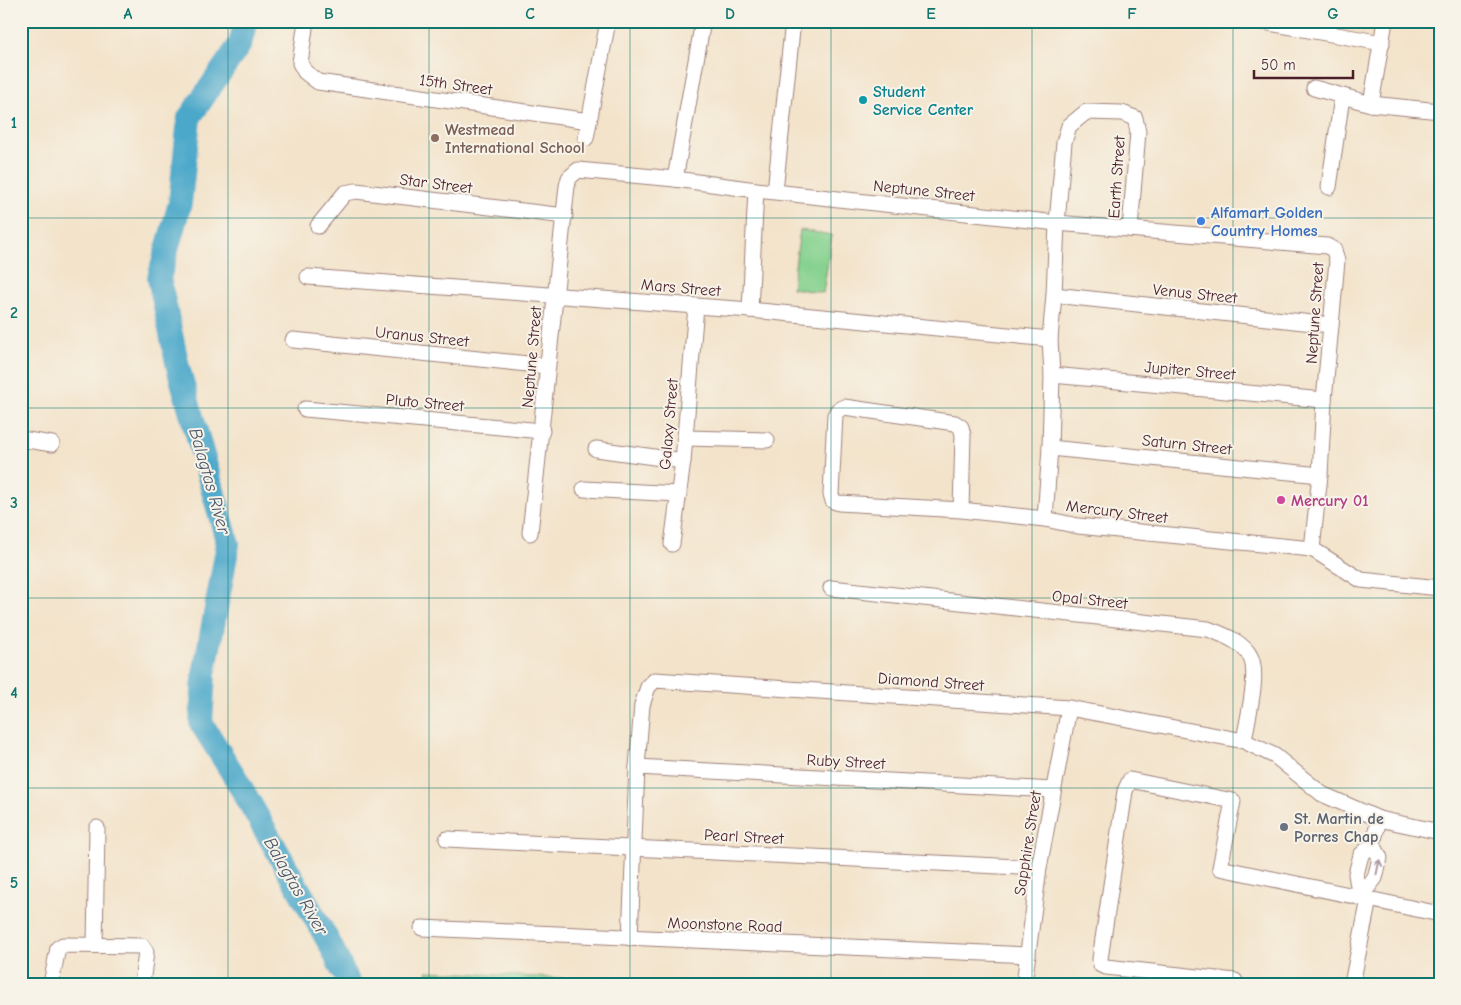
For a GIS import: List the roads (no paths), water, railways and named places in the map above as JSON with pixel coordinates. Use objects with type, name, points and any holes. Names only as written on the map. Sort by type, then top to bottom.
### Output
[{"type":"street","name":"15th Street","points":[[306,21],[300,63],[305,72],[318,82],[589,121]]},
{"type":"street","points":[[586,138],[608,21]]},
{"type":"street","points":[[675,179],[703,21]]},
{"type":"street","points":[[775,192],[793,21]]},
{"type":"street","points":[[1256,21],[1382,42]]},
{"type":"street","points":[[1371,104],[1385,21]]},
{"type":"street","points":[[1314,88],[1371,104],[1440,110]]},
{"type":"street","points":[[1329,187],[1342,96]]},
{"type":"street","name":"Earth Street","points":[[1057,223],[1064,142],[1069,126],[1086,112],[1122,113],[1135,118],[1138,132],[1130,229]]},
{"type":"street","name":"Neptune Street","points":[[530,533],[542,431],[554,295],[569,178],[578,170],[675,179],[756,190],[1057,223],[1327,246],[1334,250],[1337,261],[1324,400],[1320,475],[1312,549]]},
{"type":"street","points":[[750,310],[756,190]]},
{"type":"street","name":"Star Street","points":[[318,226],[345,193],[356,191],[564,216]]},
{"type":"street","name":"Mercury Street","points":[[1057,223],[1050,339],[1052,375],[1050,448],[1045,519],[1078,526],[1312,549],[1361,580],[1440,588]]},
{"type":"street","name":"Mars Street","points":[[308,277],[750,310],[1050,339]]},
{"type":"street","name":"Venus Street","points":[[1054,295],[1331,325]]},
{"type":"street","name":"Galaxy Street","points":[[672,544],[683,461],[696,306]]},
{"type":"street","name":"Uranus Street","points":[[294,340],[547,366]]},
{"type":"street","name":"Jupiter Street","points":[[1052,375],[1324,400]]},
{"type":"street","points":[[961,510],[963,435],[961,427],[955,423],[844,407],[838,410],[835,416],[832,465],[831,494],[834,501],[839,503],[961,510],[1045,519]]},
{"type":"street","name":"Pluto Street","points":[[305,408],[542,431]]},
{"type":"street","points":[[685,438],[767,440]]},
{"type":"street","points":[[21,439],[52,444]]},
{"type":"street","name":"Saturn Street","points":[[1050,448],[1320,475]]},
{"type":"street","points":[[596,449],[683,461]]},
{"type":"street","points":[[584,489],[678,494]]},
{"type":"street","name":"Opal Street","points":[[831,588],[1208,629],[1232,638],[1250,655],[1255,674],[1244,741]]},
{"type":"street","name":"Diamond Street","points":[[630,938],[637,767],[642,705],[648,687],[655,680],[1069,708],[1244,741],[1275,756],[1322,794],[1379,819],[1440,832]]},
{"type":"street","name":"Sapphire Street","points":[[1024,984],[1039,868],[1069,708]]},
{"type":"street","name":"Ruby Street","points":[[637,767],[1053,790]]},
{"type":"street","points":[[1235,984],[1235,981],[1101,965],[1100,959],[1125,791],[1130,780],[1233,801],[1220,868],[1440,914]]},
{"type":"street","points":[[1352,984],[1364,898],[1356,874],[1361,855],[1373,844],[1379,819]]},
{"type":"street","points":[[95,945],[97,828]]},
{"type":"street","name":"Pearl Street","points":[[447,839],[1039,868]]},
{"type":"street","name":"Moonstone Road","points":[[422,928],[1028,955]]},
{"type":"street","points":[[51,984],[58,948],[63,945],[142,946],[146,952],[142,984]]},
{"type":"waterway","name":"Balagtas River","points":[[246,21],[240,44],[189,118],[180,203],[159,278],[178,367],[228,544],[204,674],[201,723],[235,777],[331,946],[349,984]]},
{"type":"place","name":"Student Service Center","points":[[863,100]]},
{"type":"place","name":"Westmead International School","points":[[435,138]]},
{"type":"place","name":"Alfamart Golden Country Homes","points":[[1201,221]]},
{"type":"place","name":"Mercury 01","points":[[1281,500]]},
{"type":"place","name":"St. Martin de Porres Chap","points":[[1284,827]]}]
